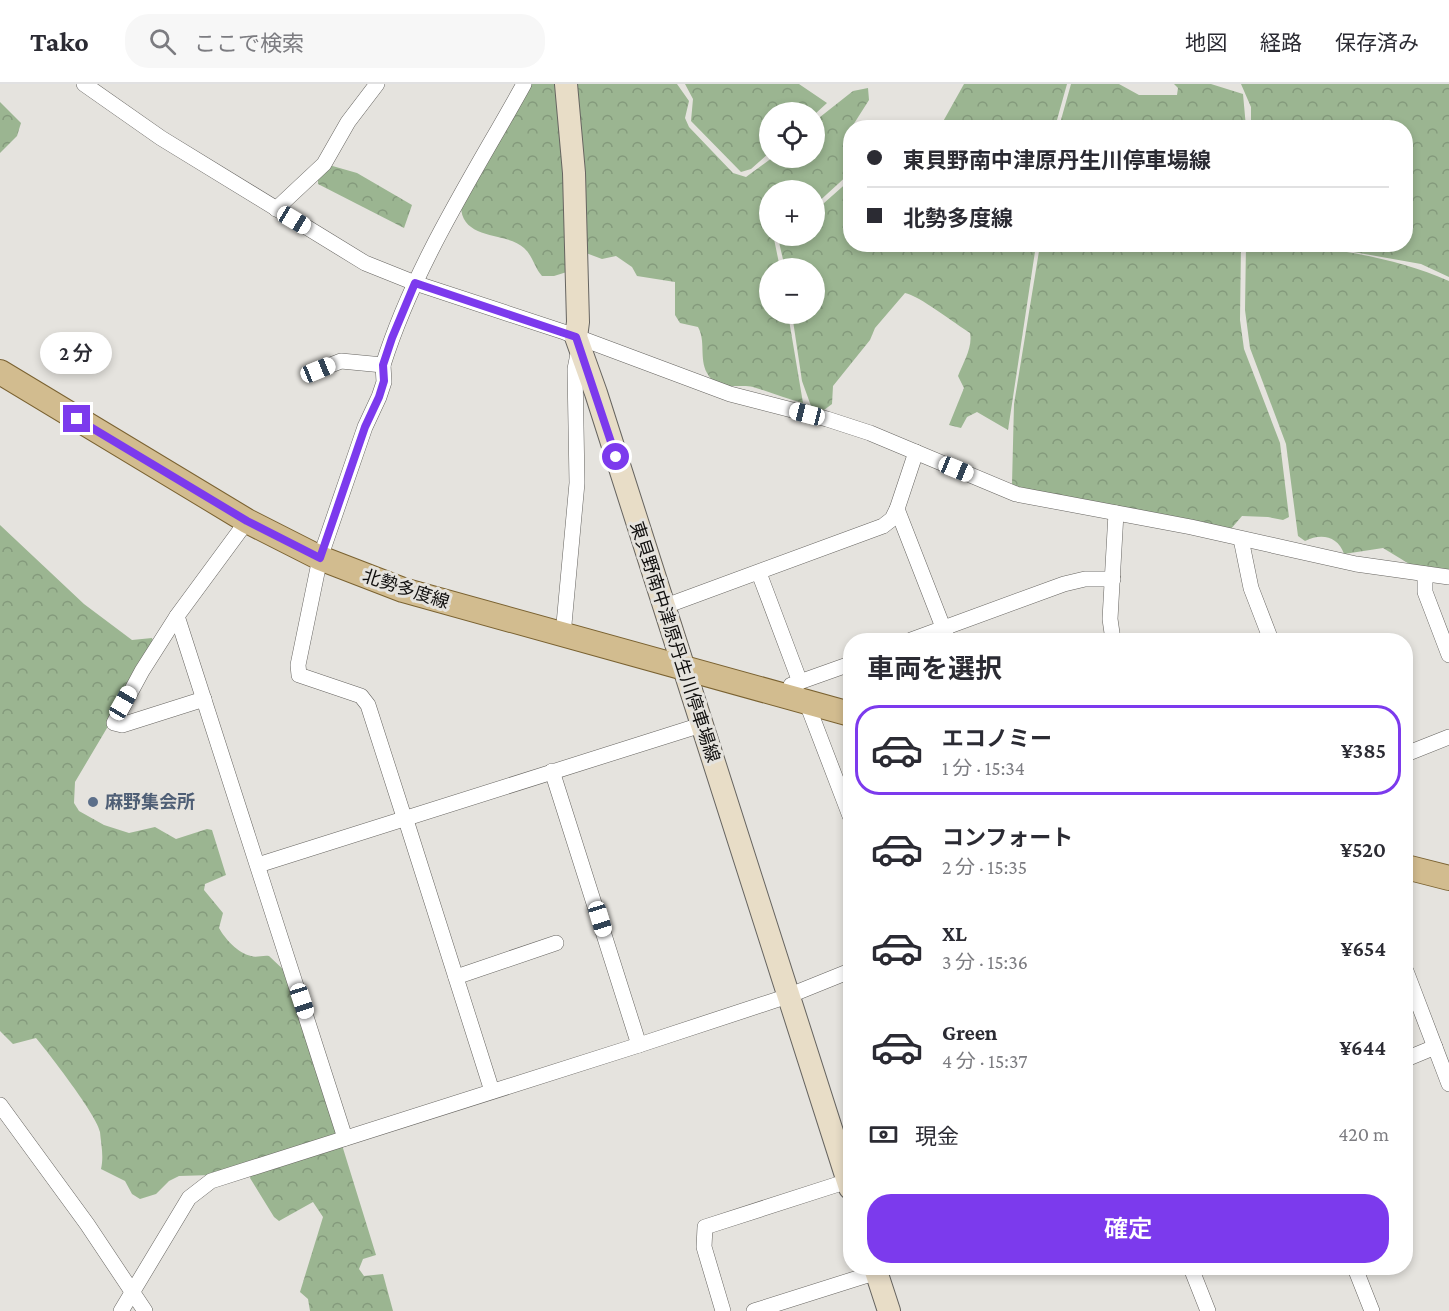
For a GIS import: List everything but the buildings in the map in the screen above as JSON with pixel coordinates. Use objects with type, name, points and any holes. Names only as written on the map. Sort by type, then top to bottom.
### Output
[{"type":"main road","name":"東貝野南中津原丹生川停車場線","points":[[566,84],[574,174],[577,342],[843,1166]]},
{"type":"main road","name":"北勢多度線","points":[[0,372],[247,521],[320,558],[403,590],[772,692],[803,692],[843,711]]},
{"type":"main road","points":[[1413,869],[1449,878]]},
{"type":"main road","points":[[878,1275],[889,1311]]},
{"type":"street","points":[[84,84],[161,138],[365,263],[577,342],[730,394],[827,419],[916,452],[1016,494],[1356,564],[1449,577]]},
{"type":"street","points":[[276,209],[324,164],[348,122],[377,84]]},
{"type":"street","points":[[492,1091],[368,705],[361,696],[299,675],[298,665],[320,558],[365,427],[379,397],[384,381],[383,365],[435,239],[524,84]]},
{"type":"street","points":[[563,635],[577,483],[575,369],[577,342]]},
{"type":"street","points":[[318,370],[340,361],[383,365]]},
{"type":"street","points":[[663,607],[883,526],[892,519],[897,509],[916,452]]},
{"type":"street","points":[[897,509],[945,633]]},
{"type":"street","points":[[1112,633],[1110,619],[1116,513]]},
{"type":"street","points":[[204,699],[122,725],[114,723],[142,671],[177,616],[247,521]]},
{"type":"street","points":[[1241,539],[1251,588],[1269,633]]},
{"type":"street","points":[[759,573],[843,795]]},
{"type":"street","points":[[1425,574],[1425,592],[1449,656]]},
{"type":"street","points":[[947,633],[1064,584],[1085,579],[1113,579]]},
{"type":"street","points":[[177,616],[345,1138]]},
{"type":"street","points":[[803,692],[843,668]]},
{"type":"street","points":[[258,865],[701,725]]},
{"type":"street","points":[[1413,751],[1449,737]]},
{"type":"street","points":[[552,771],[639,1045]]},
{"type":"street","points":[[456,977],[556,942]]},
{"type":"street","points":[[121,1311],[189,1198],[212,1181],[639,1045],[788,996],[843,974]]},
{"type":"street","points":[[1413,987],[1440,1047],[1449,1084]]},
{"type":"street","points":[[1413,1057],[1440,1047]]},
{"type":"street","points":[[0,1105],[87,1224],[145,1311]]},
{"type":"street","points":[[723,1311],[704,1247],[705,1227],[843,1186]]},
{"type":"street","points":[[754,1311],[861,1275]]},
{"type":"street","points":[[1194,1275],[1208,1311]]},
{"type":"street","points":[[1358,1275],[1372,1311]]},
{"type":"green space","points":[[527,84],[559,84],[570,271],[554,276],[542,276],[524,248],[507,239],[476,230],[462,215],[461,203]]},
{"type":"green space","points":[[571,84],[677,84],[689,101],[685,118],[689,127],[733,173],[746,177],[759,168],[825,168],[825,113],[853,91],[868,88],[869,100],[856,120],[843,120],[843,179],[825,196],[825,180],[759,180],[759,246],[775,246],[778,258],[759,258],[759,324],[790,324],[803,403],[753,387],[717,383],[707,373],[703,361],[702,338],[698,327],[680,323],[675,315],[675,282],[637,276],[632,267],[616,256],[602,259],[586,253]]},
{"type":"green space","points":[[685,84],[799,84],[827,103],[825,105],[825,102],[759,102],[759,162],[751,169],[741,172],[691,121],[693,99]]},
{"type":"green space","points":[[964,84],[1067,84],[1057,120],[944,120]]},
{"type":"green space","points":[[1071,84],[1119,84],[1139,95],[1177,95],[1178,88],[1174,84],[1211,84],[1243,94],[1245,120],[1061,120]]},
{"type":"green space","points":[[1241,84],[1449,84],[1449,277],[1421,264],[1353,252],[1413,252],[1413,120],[1251,120],[1251,107]]},
{"type":"green space","points":[[0,102],[21,123],[17,136],[0,153]]},
{"type":"green space","points":[[329,165],[357,173],[412,205],[404,228],[318,184],[318,178]]},
{"type":"green space","points":[[843,186],[843,252],[1035,252],[1008,430],[977,412],[967,417],[961,428],[949,425],[964,388],[958,376],[969,349],[970,333],[928,304],[905,293],[875,328],[870,340],[833,386],[832,404],[824,410],[811,406],[802,381],[793,324],[825,324],[825,258],[783,258],[780,246],[825,246],[825,202]]},
{"type":"green space","points":[[1039,252],[1241,252],[1240,320],[1244,349],[1280,443],[1289,517],[1283,520],[1242,516],[1230,530],[1019,488],[1012,484],[1014,404]]},
{"type":"green space","points":[[1246,252],[1349,252],[1401,264],[1449,281],[1449,571],[1411,565],[1383,548],[1344,554],[1338,543],[1328,538],[1317,537],[1305,541],[1298,536],[1286,444],[1250,348],[1245,310]]},
{"type":"green space","points":[[0,525],[84,604],[132,640],[152,638],[155,647],[75,782],[74,803],[79,811],[104,825],[129,833],[155,827],[176,839],[207,829],[212,830],[226,875],[205,884],[204,890],[223,913],[219,928],[228,941],[241,952],[253,957],[269,956],[288,974],[339,1129],[335,1135],[212,1175],[179,1176],[169,1181],[156,1194],[140,1199],[132,1194],[125,1181],[101,1169],[102,1150],[97,1124],[72,1085],[36,1038],[13,1044],[0,1031]]},
{"type":"green space","points":[[342,1145],[376,1255],[363,1259],[359,1269],[364,1276],[383,1274],[393,1311],[310,1311],[308,1299],[300,1292],[323,1217],[313,1202],[279,1221],[274,1217],[250,1178],[251,1175]]},
{"type":"place","name":"麻野集会所","points":[[93,802]]},
{"type":"route","points":[[77,419],[247,521],[320,558],[365,427],[379,397],[384,381],[383,365],[392,338],[415,283],[576,337],[616,457]]}]
